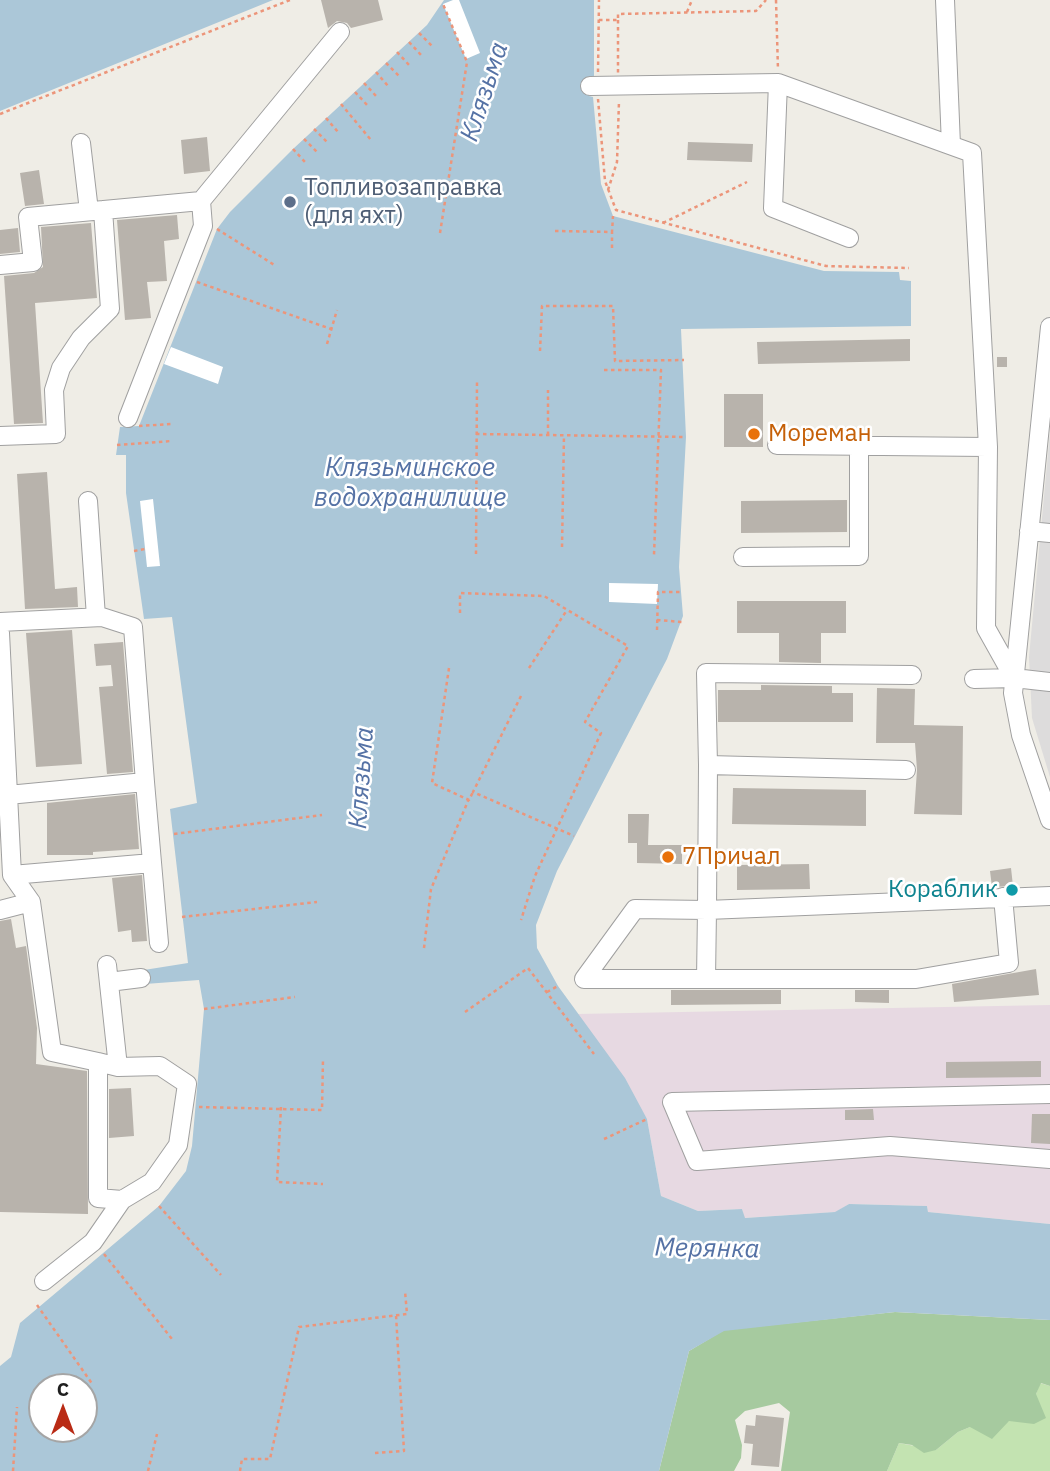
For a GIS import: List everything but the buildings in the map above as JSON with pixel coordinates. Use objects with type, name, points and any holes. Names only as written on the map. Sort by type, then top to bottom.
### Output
[{"type":"street","points":[[945,0],[951,145]]},
{"type":"street","points":[[133,422],[203,226],[201,201],[340,32]]},
{"type":"street","points":[[778,83],[773,208],[849,238]]},
{"type":"street","points":[[594,86],[778,83],[972,153],[988,447],[986,628],[1014,678]]},
{"type":"street","points":[[0,436],[56,434],[54,390],[61,368],[81,338],[110,309],[96,210],[81,143]]},
{"type":"street","points":[[0,265],[33,262],[28,216],[201,201]]},
{"type":"street","points":[[1050,327],[1048,382],[1014,678],[1014,707],[1021,735],[1050,820]]},
{"type":"street","points":[[777,445],[988,447]]},
{"type":"street","points":[[743,557],[859,556],[859,445]]},
{"type":"street","points":[[88,501],[96,617]]},
{"type":"street","points":[[1030,531],[1050,533]]},
{"type":"street","points":[[0,622],[96,617],[133,627],[159,943]]},
{"type":"street","points":[[0,633],[12,875],[31,902],[52,1052],[118,1067],[160,1066],[187,1084],[178,1145],[152,1182],[122,1200],[93,1242],[44,1281]]},
{"type":"street","points":[[706,979],[706,673],[912,675]]},
{"type":"street","points":[[974,679],[1014,678],[1050,682]]},
{"type":"street","points":[[708,765],[906,770]]},
{"type":"street","points":[[8,795],[145,782]]},
{"type":"street","points":[[12,875],[152,863]]},
{"type":"street","points":[[1003,897],[1009,963],[916,979],[584,979],[635,909],[707,909],[1003,897],[1050,896]]},
{"type":"street","points":[[0,909],[31,902]]},
{"type":"street","points":[[118,1067],[108,973],[141,978]]},
{"type":"street","points":[[98,1062],[98,1198],[122,1200]]},
{"type":"street","points":[[1050,1094],[671,1102],[697,1161],[890,1146],[1050,1159]]},
{"type":"path","points":[[0,114],[290,0]]},
{"type":"path","points":[[599,0],[594,86],[605,181],[617,210],[826,266],[909,268]]},
{"type":"path","points":[[687,12],[692,0]]},
{"type":"path","points":[[608,190],[617,162],[618,14],[756,11],[766,0]]},
{"type":"path","points":[[776,0],[778,83]]},
{"type":"path","points":[[440,233],[467,62],[443,4]]},
{"type":"path","points":[[599,20],[618,20]]},
{"type":"path","points":[[419,33],[432,46]]},
{"type":"path","points":[[409,42],[422,56]]},
{"type":"path","points":[[397,52],[410,66]]},
{"type":"path","points":[[386,62],[400,77]]},
{"type":"path","points":[[376,72],[388,86]]},
{"type":"path","points":[[364,83],[377,97]]},
{"type":"path","points":[[355,92],[369,107]]},
{"type":"path","points":[[341,104],[371,140]]},
{"type":"path","points":[[326,118],[338,132]]},
{"type":"path","points":[[314,129],[327,142]]},
{"type":"path","points":[[304,139],[318,153]]},
{"type":"path","points":[[293,149],[305,162]]},
{"type":"path","points":[[663,223],[747,183]]},
{"type":"path","points":[[612,248],[613,216]]},
{"type":"path","points":[[217,229],[276,266]]},
{"type":"path","points":[[555,231],[612,232]]},
{"type":"path","points":[[197,282],[331,329]]},
{"type":"path","points":[[540,351],[542,306],[613,306],[615,361],[684,360]]},
{"type":"path","points":[[327,344],[337,310]]},
{"type":"path","points":[[604,370],[662,370],[654,555]]},
{"type":"path","points":[[476,554],[477,382]]},
{"type":"path","points":[[548,390],[548,435]]},
{"type":"path","points":[[133,422],[171,424]]},
{"type":"path","points":[[476,434],[686,437]]},
{"type":"path","points":[[562,547],[564,435]]},
{"type":"path","points":[[117,445],[171,441]]},
{"type":"path","points":[[134,551],[145,549]]},
{"type":"path","points":[[657,630],[658,592],[681,592]]},
{"type":"path","points":[[460,613],[460,593],[544,596],[628,646],[584,722],[601,733],[555,828],[535,876],[521,920]]},
{"type":"path","points":[[529,668],[567,610]]},
{"type":"path","points":[[657,620],[681,622]]},
{"type":"path","points":[[449,668],[432,783],[469,800]]},
{"type":"path","points":[[424,947],[431,889],[469,800],[521,696]]},
{"type":"path","points":[[473,792],[574,836]]},
{"type":"path","points":[[174,834],[322,815]]},
{"type":"path","points":[[182,917],[317,902]]},
{"type":"path","points":[[465,1012],[528,968],[594,1054]]},
{"type":"path","points":[[547,992],[558,986]]},
{"type":"path","points":[[204,1009],[295,997]]},
{"type":"path","points":[[196,1107],[322,1110],[323,1059]]},
{"type":"path","points":[[281,1108],[277,1182],[323,1184]]},
{"type":"path","points":[[604,1139],[647,1119]]},
{"type":"path","points":[[159,1206],[221,1275]]},
{"type":"path","points":[[104,1254],[172,1339]]},
{"type":"path","points":[[240,1471],[242,1460],[270,1459],[299,1327],[407,1314],[405,1291]]},
{"type":"path","points":[[37,1305],[85,1373]]},
{"type":"path","points":[[375,1453],[404,1451],[396,1315]]},
{"type":"path","points":[[13,1471],[17,1407]]},
{"type":"path","points":[[148,1471],[157,1434]]},
{"type":"shaded area","points":[[1050,432],[1050,777],[1032,718],[1029,657]]},
{"type":"shaded area","points":[[1050,1005],[1050,1224],[928,1212],[927,1206],[849,1204],[836,1212],[744,1218],[742,1209],[698,1211],[661,1196],[647,1119],[577,1014]]},
{"type":"green space","points":[[895,1312],[1050,1320],[1050,1386],[1041,1383],[1036,1394],[1046,1418],[1034,1424],[1009,1421],[992,1439],[970,1427],[958,1432],[936,1450],[924,1453],[912,1445],[899,1443],[887,1471],[781,1471],[790,1412],[779,1403],[745,1411],[735,1420],[742,1445],[741,1458],[734,1471],[659,1471],[689,1351],[724,1330]]},
{"type":"green space","points":[[1040,1383],[1050,1386],[1050,1471],[887,1471],[899,1443],[936,1450],[958,1432],[970,1427],[1009,1421],[1036,1394]]},
{"type":"water","points":[[0,0],[273,0],[0,111]]},
{"type":"water","name":"Клязьминское водохранилище","points":[[444,0],[594,0],[594,78],[590,78],[589,96],[593,97],[601,184],[613,216],[824,271],[899,272],[900,280],[911,281],[911,326],[681,329],[686,437],[679,567],[683,616],[667,659],[557,871],[536,925],[537,948],[558,986],[625,1078],[647,1119],[661,1196],[698,1211],[742,1209],[745,1218],[835,1212],[849,1204],[927,1206],[928,1212],[1050,1224],[1050,1320],[895,1312],[724,1331],[689,1351],[659,1471],[0,1471],[0,1366],[11,1357],[20,1323],[159,1206],[186,1171],[192,1146],[204,1009],[199,980],[145,984],[144,970],[188,963],[170,809],[197,803],[172,617],[144,619],[126,493],[126,455],[116,455],[120,427],[139,426],[217,229],[230,212],[293,149],[427,25]]},
{"type":"pier","points":[[459,0],[480,53],[466,59],[443,4]]},
{"type":"pier","points":[[171,347],[223,367],[218,384],[164,364]]},
{"type":"pier","points":[[153,499],[160,566],[147,567],[140,501]]},
{"type":"pier","points":[[609,583],[658,584],[657,604],[609,602]]},
{"type":"place","name":"Топливозаправка (для яхт)","points":[[290,202]]},
{"type":"place","name":"Мореман","points":[[754,434]]},
{"type":"place","name":"7Причал","points":[[668,857]]},
{"type":"place","name":"Кораблик","points":[[1012,890]]},
{"type":"water label","name":"Клязьма","points":[[485,92]]},
{"type":"water label","name":"Клязьма","points":[[362,778]]},
{"type":"water label","name":"Мерянка","points":[[707,1249]]}]
